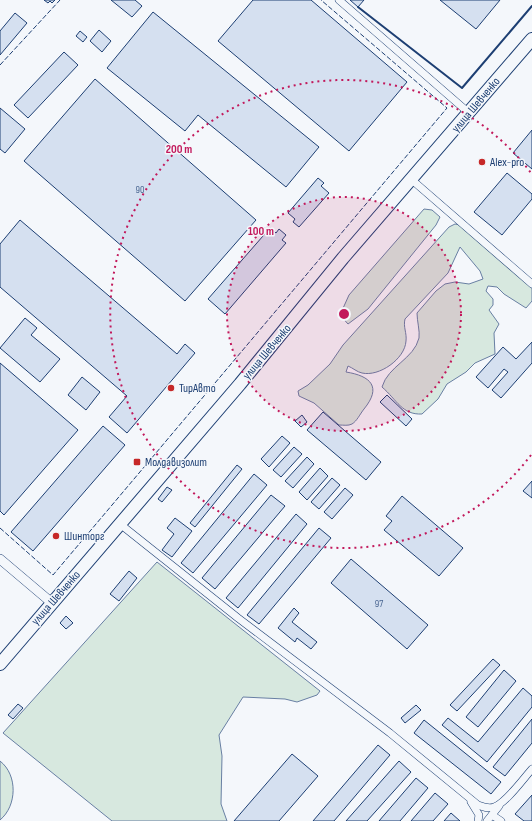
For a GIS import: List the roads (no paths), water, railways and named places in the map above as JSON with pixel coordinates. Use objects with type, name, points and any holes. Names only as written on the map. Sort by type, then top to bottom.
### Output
[{"type":"highway","name":"улица Шевченко","points":[[0,664],[282,334],[343,258],[412,180],[532,39]]},
{"type":"street","points":[[339,0],[469,112]]},
{"type":"street","points":[[412,180],[532,284]]},
{"type":"street","points":[[120,524],[244,623],[390,733],[470,801],[486,808],[495,807],[503,801]]},
{"type":"street","points":[[0,559],[52,604]]},
{"type":"street","points":[[487,821],[532,769]]},
{"type":"street","points":[[470,801],[479,816],[478,821]]},
{"type":"street","points":[[492,815],[501,821]]},
{"type":"place","name":"Alex-pro","points":[[482,162]]},
{"type":"place","name":"ТирАвто","points":[[171,388]]},
{"type":"place","name":"Молдавизолит","points":[[137,462]]},
{"type":"place","name":"Шинторг","points":[[56,536]]}]
